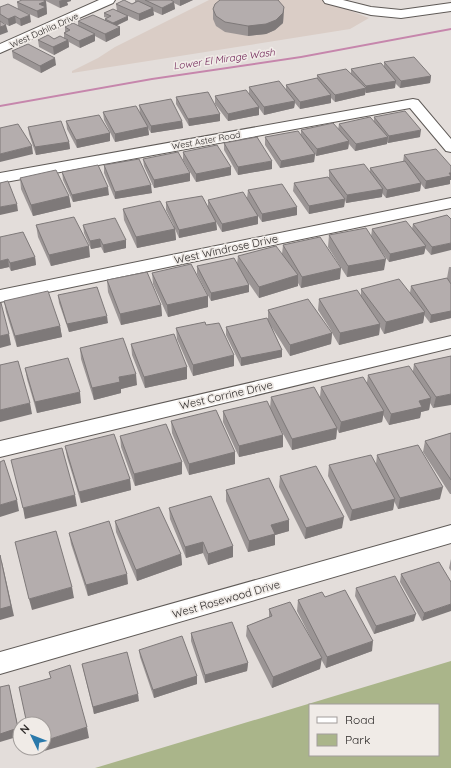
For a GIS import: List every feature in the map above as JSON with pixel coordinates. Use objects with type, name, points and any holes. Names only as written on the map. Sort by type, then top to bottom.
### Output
[{"type":"street","name":"West Dahlia Drive","points":[[0,49],[109,0]]},
{"type":"street","points":[[329,0],[371,11],[401,14],[451,7]]},
{"type":"street","name":"West Aster Road","points":[[0,178],[412,103],[451,148]]},
{"type":"street","name":"West Windrose Drive","points":[[0,296],[451,203]]},
{"type":"street","name":"West Corrine Drive","points":[[0,449],[451,342]]},
{"type":"street","name":"West Rosewood Drive","points":[[0,663],[451,534]]},
{"type":"shaded area","points":[[209,0],[323,0],[369,18],[350,29],[72,73],[72,71],[98,58],[115,47]]},
{"type":"green space","points":[[451,661],[451,768],[95,768]]},
{"type":"building","points":[[22,0],[43,0],[46,1],[39,4],[46,7],[37,11],[17,2]]},
{"type":"building","points":[[124,0],[132,4],[138,1],[153,8],[139,14],[116,4]]},
{"type":"building","points":[[145,0],[171,0],[174,2],[162,8]]},
{"type":"building","points":[[220,0],[278,0],[284,7],[283,13],[276,20],[266,24],[248,26],[225,22],[216,16],[213,9],[215,4]]},
{"type":"building","points":[[8,4],[30,15],[20,19],[15,16],[8,19],[0,14],[0,7]]},
{"type":"building","points":[[113,9],[128,16],[113,23],[105,19],[111,16],[104,13]]},
{"type":"building","points":[[93,15],[120,27],[105,34],[78,21]]},
{"type":"building","points":[[0,21],[6,25],[0,27]]},
{"type":"building","points":[[73,23],[95,34],[79,41],[64,33],[70,30],[65,27]]},
{"type":"building","points":[[48,35],[54,39],[60,36],[68,40],[53,47],[38,40]]},
{"type":"building","points":[[28,44],[55,58],[40,66],[12,51]]},
{"type":"building","points":[[414,57],[431,76],[401,81],[384,62]]},
{"type":"building","points":[[381,63],[396,81],[366,86],[351,69]]},
{"type":"building","points":[[346,69],[366,88],[335,95],[317,75]]},
{"type":"building","points":[[317,78],[331,95],[300,102],[286,85]]},
{"type":"building","points":[[279,81],[295,101],[264,107],[249,87]]},
{"type":"building","points":[[246,90],[259,107],[228,114],[215,96]]},
{"type":"building","points":[[208,92],[220,114],[188,119],[176,97]]},
{"type":"building","points":[[171,99],[182,121],[151,126],[139,105]]},
{"type":"building","points":[[136,106],[148,127],[115,134],[103,112]]},
{"type":"building","points":[[405,111],[421,130],[389,136],[374,117]]},
{"type":"building","points":[[99,115],[110,133],[76,140],[66,121]]},
{"type":"building","points":[[370,117],[388,137],[356,144],[339,124]]},
{"type":"building","points":[[61,121],[69,142],[35,147],[28,127]]},
{"type":"building","points":[[333,123],[349,141],[317,149],[301,130]]},
{"type":"building","points":[[18,124],[32,146],[0,154],[0,128]]},
{"type":"building","points":[[298,131],[315,154],[281,161],[265,137]]},
{"type":"building","points":[[257,137],[272,161],[238,167],[224,143]]},
{"type":"building","points":[[217,145],[231,167],[196,174],[183,152]]},
{"type":"building","points":[[436,149],[451,166],[451,173],[449,173],[451,176],[426,181],[404,155]]},
{"type":"building","points":[[178,152],[190,173],[154,180],[143,159]]},
{"type":"building","points":[[139,159],[151,185],[115,192],[104,165]]},
{"type":"building","points":[[405,161],[421,183],[387,190],[370,168]]},
{"type":"building","points":[[364,164],[383,189],[347,195],[329,170]]},
{"type":"building","points":[[98,165],[108,187],[72,195],[62,172]]},
{"type":"building","points":[[56,170],[69,196],[31,205],[20,178]]},
{"type":"building","points":[[328,177],[345,199],[309,206],[294,183]]},
{"type":"building","points":[[8,181],[17,204],[0,207],[0,183]]},
{"type":"building","points":[[282,184],[297,207],[262,214],[248,190]]},
{"type":"building","points":[[243,192],[258,216],[222,224],[208,200]]},
{"type":"building","points":[[202,196],[216,222],[179,230],[166,202]]},
{"type":"building","points":[[160,201],[175,229],[136,237],[123,209]]},
{"type":"building","points":[[447,215],[451,219],[451,243],[432,247],[413,224]]},
{"type":"building","points":[[74,217],[89,246],[49,255],[36,225]]},
{"type":"building","points":[[115,218],[126,240],[103,245],[100,239],[90,241],[83,225]]},
{"type":"building","points":[[406,221],[426,246],[390,254],[372,229]]},
{"type":"building","points":[[366,228],[386,259],[348,266],[329,235]]},
{"type":"building","points":[[23,232],[35,257],[10,263],[8,259],[0,261],[0,237]]},
{"type":"building","points":[[320,237],[341,268],[302,277],[283,245]]},
{"type":"building","points":[[276,246],[298,275],[259,287],[238,256]]},
{"type":"building","points":[[234,258],[249,285],[211,293],[197,266]]},
{"type":"building","points":[[191,264],[208,296],[167,305],[152,273]]},
{"type":"building","points":[[147,272],[161,305],[120,314],[107,280]]},
{"type":"building","points":[[447,278],[451,284],[451,311],[431,315],[411,286]]},
{"type":"building","points":[[399,279],[425,312],[386,322],[361,289]]},
{"type":"building","points":[[97,287],[107,316],[67,324],[58,295]]},
{"type":"building","points":[[357,290],[380,324],[340,333],[319,299]]},
{"type":"building","points":[[48,291],[60,326],[15,336],[4,301]]},
{"type":"building","points":[[308,299],[332,333],[290,345],[268,310]]},
{"type":"building","points":[[0,303],[9,334],[0,336]]},
{"type":"building","points":[[267,318],[282,350],[241,358],[226,327]]},
{"type":"building","points":[[205,322],[206,325],[219,323],[234,355],[193,365],[176,328]]},
{"type":"building","points":[[174,334],[187,367],[144,377],[131,344]]},
{"type":"building","points":[[123,338],[136,374],[119,377],[120,382],[92,388],[80,348]]},
{"type":"building","points":[[451,356],[451,394],[436,397],[414,364]]},
{"type":"building","points":[[68,358],[80,392],[35,402],[25,368]]},
{"type":"building","points":[[18,361],[30,403],[0,410],[0,365]]},
{"type":"building","points":[[409,366],[431,398],[419,401],[422,407],[391,414],[368,375]]},
{"type":"building","points":[[363,377],[384,411],[341,422],[321,387]]},
{"type":"building","points":[[314,387],[337,428],[292,439],[271,397]]},
{"type":"building","points":[[267,401],[283,435],[239,446],[223,411]]},
{"type":"building","points":[[216,410],[235,452],[189,464],[171,421]]},
{"type":"building","points":[[166,424],[182,462],[134,474],[120,436]]},
{"type":"building","points":[[451,433],[451,480],[425,441]]},
{"type":"building","points":[[114,434],[130,479],[79,492],[65,446]]},
{"type":"building","points":[[418,445],[443,487],[400,498],[377,455]]},
{"type":"building","points":[[62,448],[75,495],[23,508],[11,460]]},
{"type":"building","points":[[371,455],[395,499],[352,510],[329,465]]},
{"type":"building","points":[[4,460],[17,500],[0,505],[0,462]]},
{"type":"building","points":[[316,466],[344,517],[306,528],[280,476]]},
{"type":"building","points":[[269,478],[289,520],[271,525],[275,534],[249,541],[226,490]]},
{"type":"building","points":[[211,496],[233,546],[208,554],[203,542],[185,547],[169,508]]},
{"type":"building","points":[[159,507],[181,554],[136,570],[115,521]]},
{"type":"building","points":[[109,521],[127,574],[86,585],[69,533]]},
{"type":"building","points":[[56,531],[72,587],[29,599],[15,542]]},
{"type":"building","points":[[0,555],[11,606],[0,609]]},
{"type":"building","points":[[439,562],[451,582],[451,604],[424,613],[401,574]]},
{"type":"building","points":[[395,576],[416,614],[376,626],[356,588]]},
{"type":"building","points":[[345,590],[373,641],[327,657],[298,600],[322,592],[325,597]]},
{"type":"building","points":[[290,602],[322,658],[273,677],[247,626],[272,616],[269,609]]},
{"type":"building","points":[[232,622],[248,663],[205,675],[191,633]]},
{"type":"building","points":[[182,636],[197,676],[153,690],[139,650]]},
{"type":"building","points":[[127,652],[138,694],[93,707],[82,664]]},
{"type":"building","points":[[70,665],[87,727],[52,738],[52,716],[25,716],[19,687],[51,678],[49,672]]},
{"type":"building","points":[[9,685],[15,716],[12,716],[12,730],[0,734],[0,687]]},
{"type":"waterway","name":"Lower El Mirage Wash","points":[[0,106],[152,79],[301,57],[451,29]]}]
